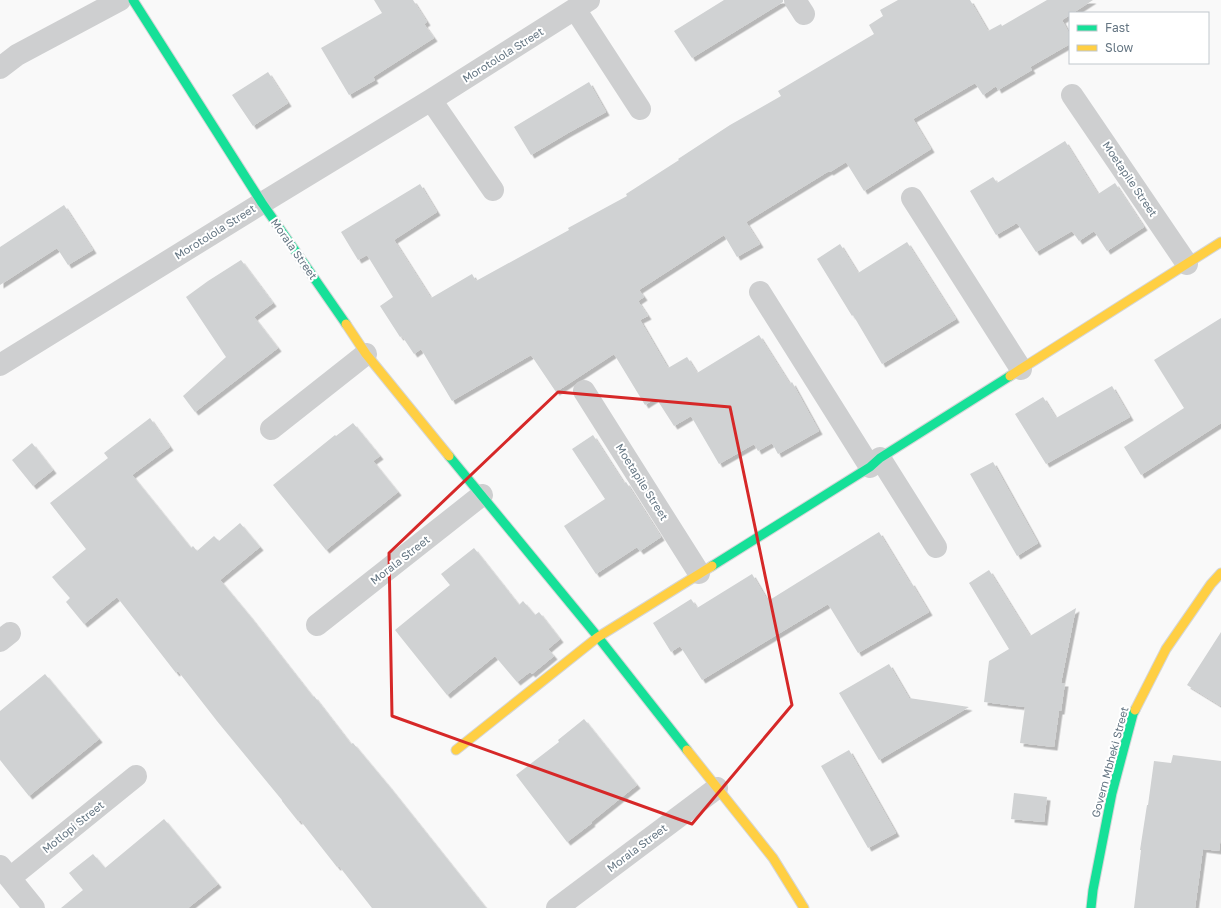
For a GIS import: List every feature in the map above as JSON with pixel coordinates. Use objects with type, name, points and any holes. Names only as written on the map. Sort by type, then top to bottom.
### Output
[{"type":"street","points":[[0,68],[17,55],[120,0]]},
{"type":"street","name":"Morala Street","points":[[133,0],[262,203],[366,354],[598,637],[773,858],[804,908]]},
{"type":"street","name":"Morotolola Street","points":[[0,365],[431,100],[582,4],[640,109]]},
{"type":"street","name":"Moetapile Street","points":[[1072,95],[1187,264]]},
{"type":"street","points":[[431,100],[493,190]]},
{"type":"street","points":[[912,198],[1021,369]]},
{"type":"street","points":[[456,750],[598,637],[875,463],[1221,242]]},
{"type":"street","points":[[760,292],[875,463],[936,546]]},
{"type":"street","points":[[271,428],[366,354]]},
{"type":"street","name":"Moetapile Street","points":[[584,391],[699,573]]},
{"type":"street","name":"Morala Street","points":[[317,625],[482,495]]},
{"type":"street","name":"Govern Mbheki Street","points":[[1091,908],[1093,890],[1112,793],[1133,714],[1166,649],[1211,584],[1221,574]]},
{"type":"street","name":"Motlopi Street","points":[[34,908],[5,872],[136,776]]},
{"type":"street","name":"Morala Street","points":[[557,908],[717,788]]},
{"type":"highlighted area","points":[[558,392],[730,407],[792,705],[692,824],[392,716],[389,553]]},
{"type":"building","points":[[374,0],[413,0],[427,22],[424,24],[434,38],[373,77],[375,80],[349,95],[321,48],[382,13]]},
{"type":"building","points":[[724,0],[783,0],[783,2],[692,58],[674,31]]},
{"type":"building","points":[[898,0],[970,0],[988,31],[1001,24],[1002,26],[1047,0],[1093,0],[1075,12],[1069,12],[1069,16],[1062,20],[1069,33],[1069,45],[1030,67],[1032,70],[998,90],[996,86],[983,95],[975,83],[913,119],[931,149],[864,191],[846,162],[746,222],[760,244],[737,257],[724,235],[639,290],[644,297],[638,301],[648,316],[640,320],[668,368],[687,357],[697,373],[759,335],[790,384],[792,382],[819,431],[778,454],[772,443],[758,451],[754,444],[719,464],[691,416],[674,426],[656,398],[645,405],[614,354],[556,392],[531,355],[452,401],[421,349],[414,354],[402,336],[400,337],[380,306],[393,297],[367,255],[358,260],[341,232],[420,184],[437,212],[394,240],[431,298],[472,274],[476,281],[627,196],[626,194],[730,125],[781,96],[778,91],[874,34],[869,25],[883,16],[880,10]]},
{"type":"building","points":[[268,72],[288,103],[253,126],[232,95]]},
{"type":"building","points":[[589,82],[606,112],[531,155],[514,127]]},
{"type":"building","points":[[1065,141],[1098,194],[1115,183],[1144,227],[1107,251],[1094,231],[1079,241],[1072,231],[1036,252],[1017,223],[996,235],[970,191],[993,177],[997,183]]},
{"type":"building","points":[[64,205],[93,250],[68,265],[57,248],[0,285],[0,247]]},
{"type":"building","points":[[907,242],[956,319],[882,364],[817,259],[840,244],[858,273]]},
{"type":"building","points":[[241,260],[273,303],[254,317],[278,348],[195,412],[183,396],[226,357],[186,297]]},
{"type":"building","points":[[1221,318],[1221,423],[1141,475],[1124,447],[1184,408],[1154,360]]},
{"type":"building","points":[[1112,386],[1130,417],[1046,464],[1015,414],[1043,397],[1056,418]]},
{"type":"building","points":[[150,418],[170,447],[132,475],[191,548],[193,546],[197,551],[214,536],[219,541],[240,523],[260,547],[220,580],[351,744],[353,743],[388,785],[486,908],[372,908],[300,820],[298,821],[178,671],[176,673],[117,597],[84,624],[66,602],[70,598],[52,577],[86,549],[50,503],[108,458],[104,453]]},
{"type":"building","points":[[353,423],[380,456],[373,461],[398,492],[326,550],[273,485],[335,435],[336,436]]},
{"type":"building","points":[[593,435],[624,483],[626,482],[661,537],[640,551],[637,547],[596,574],[564,526],[605,499],[572,449]]},
{"type":"building","points":[[32,443],[53,470],[33,486],[12,460]]},
{"type":"building","points":[[993,462],[1038,543],[1017,556],[970,474]]},
{"type":"building","points":[[879,532],[929,612],[858,653],[828,604],[702,680],[680,646],[671,652],[653,623],[691,599],[697,608],[752,574],[768,601]]},
{"type":"building","points":[[474,548],[519,605],[523,601],[535,615],[539,612],[560,639],[548,649],[554,656],[532,674],[530,672],[517,682],[495,656],[447,695],[395,630],[450,585],[441,574]]},
{"type":"building","points":[[989,570],[1030,636],[1076,608],[1061,683],[1065,683],[1054,747],[1020,743],[1025,707],[984,702],[989,661],[1009,649],[969,583]]},
{"type":"building","points":[[1221,632],[1221,706],[1187,685]]},
{"type":"building","points":[[889,664],[909,698],[969,707],[879,760],[839,693]]},
{"type":"building","points":[[45,674],[99,739],[29,796],[0,760],[0,711]]},
{"type":"building","points":[[584,719],[637,785],[567,842],[516,775],[559,742],[558,740]]},
{"type":"building","points":[[849,750],[896,833],[868,848],[821,766]]},
{"type":"building","points":[[1173,755],[1221,761],[1221,836],[1219,851],[1203,849],[1195,908],[1134,908],[1140,850],[1154,761],[1171,763]]},
{"type":"building","points":[[1014,793],[1047,797],[1044,822],[1011,819]]},
{"type":"building","points":[[164,819],[218,884],[188,908],[61,908],[83,890],[69,873],[93,854],[105,868]]},
{"type":"traffic: fast","points":[[133,0],[262,203],[346,324]]},
{"type":"traffic: fast","points":[[712,566],[870,467],[880,458],[1010,376]]},
{"type":"traffic: fast","points":[[449,456],[598,637],[687,750]]},
{"type":"traffic: fast","points":[[1091,908],[1093,890],[1112,793],[1135,710]]},
{"type":"traffic: slow","points":[[1010,376],[1221,242]]},
{"type":"traffic: slow","points":[[346,324],[366,354],[449,456]]},
{"type":"traffic: slow","points":[[456,750],[598,637],[712,566]]},
{"type":"traffic: slow","points":[[1135,710],[1166,649],[1211,584],[1221,573]]},
{"type":"traffic: slow","points":[[687,750],[773,858],[804,908]]}]
